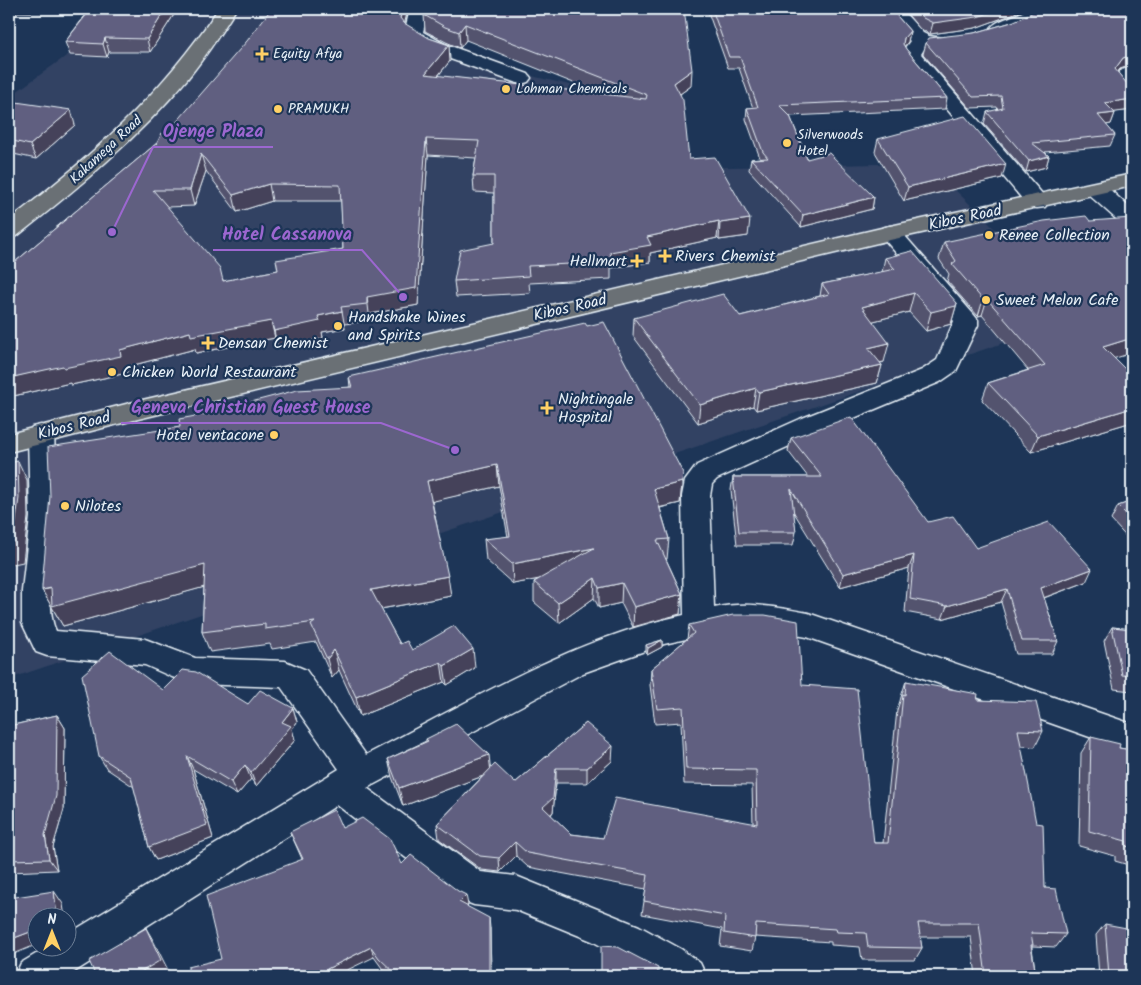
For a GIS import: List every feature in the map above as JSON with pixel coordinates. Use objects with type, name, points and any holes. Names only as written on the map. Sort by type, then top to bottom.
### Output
[{"type":"main road","name":"Kakamega Road","points":[[9,217],[51,186],[152,97],[191,50],[218,9]]},
{"type":"main road","name":"Kakamega Road","points":[[9,231],[64,189],[163,96],[212,34],[227,9]]},
{"type":"main road","name":"Kibos Road","points":[[9,443],[158,405],[890,234],[1132,180]]},
{"type":"street","points":[[419,9],[413,34],[438,48],[521,78]]},
{"type":"street","points":[[892,9],[915,37],[921,41],[951,40]]},
{"type":"street","points":[[986,32],[1003,28],[1025,19],[1037,9]]},
{"type":"street","points":[[921,41],[913,49],[912,55],[1037,202]]},
{"type":"street","points":[[1132,73],[1128,74],[1123,80],[1132,91]]},
{"type":"street","points":[[1096,188],[1132,221]]},
{"type":"street","points":[[699,622],[696,496],[698,481],[707,472],[809,426],[931,376],[947,365],[966,326],[966,320],[890,234]]},
{"type":"street","points":[[41,434],[44,517],[37,591],[37,623],[48,643],[145,652],[159,655],[179,666],[194,671],[285,674],[296,679],[350,780],[474,888],[486,891],[506,890],[516,893],[614,932],[675,967],[687,976]]},
{"type":"street","points":[[34,976],[350,780],[572,664],[662,632],[699,622],[730,617],[762,617],[808,625],[1132,738]]},
{"type":"shaded area","points":[[97,9],[421,9],[414,48],[574,86],[580,170],[928,163],[1083,316],[9,679],[9,97],[69,54]]},
{"type":"building","points":[[91,9],[166,9],[147,39],[105,38],[103,44],[65,42]]},
{"type":"building","points":[[271,9],[403,9],[400,18],[404,23],[429,38],[449,45],[425,74],[646,99],[647,95],[465,24],[459,32],[445,27],[424,15],[425,9],[684,9],[692,70],[674,83],[683,100],[689,159],[715,157],[750,219],[720,223],[719,221],[647,237],[651,245],[610,252],[612,262],[528,266],[529,276],[454,281],[460,250],[494,243],[494,176],[473,176],[479,141],[426,139],[416,288],[367,297],[367,304],[341,307],[342,311],[318,316],[320,321],[274,331],[271,321],[191,336],[190,332],[120,350],[121,356],[9,378],[9,267],[157,143],[162,133],[167,133],[247,41]],"holes":[[[201,154],[233,195],[269,184],[340,185],[343,249],[276,260],[278,270],[223,281],[220,268],[153,190],[190,190]]]},
{"type":"building","points":[[712,9],[891,9],[910,31],[904,38],[903,44],[906,49],[947,98],[779,105],[790,116],[807,159],[829,153],[874,197],[803,215],[751,159],[768,158],[763,152],[747,108],[758,107],[740,57],[729,57]]},
{"type":"building","points":[[915,9],[1002,9],[977,17],[933,23],[923,18]]},
{"type":"building","points":[[1040,9],[1132,9],[1132,55],[1123,58],[1115,69],[1128,85],[1132,86],[1132,99],[1105,103],[1115,113],[1098,115],[1115,135],[1032,143],[1049,156],[1029,161],[987,112],[1003,108],[1001,96],[973,97],[926,43],[929,38],[974,33],[1012,22]]},
{"type":"building","points":[[9,101],[71,110],[30,145],[9,140]]},
{"type":"building","points":[[965,116],[1006,164],[908,187],[878,139]]},
{"type":"building","points":[[1086,216],[1090,221],[1132,218],[1132,338],[1103,347],[1132,376],[1132,408],[1038,436],[988,383],[1045,365],[987,299],[983,300],[952,264],[956,261],[944,242],[1044,221]]},
{"type":"building","points":[[912,251],[957,303],[956,306],[931,312],[914,293],[862,307],[889,343],[868,348],[882,365],[759,392],[756,388],[700,405],[634,318],[723,294],[740,316],[829,294],[822,284],[895,269],[885,258]]},
{"type":"building","points":[[604,322],[683,473],[682,482],[654,489],[669,539],[657,540],[682,594],[634,607],[622,583],[599,588],[595,578],[558,603],[534,582],[594,548],[512,564],[484,539],[510,536],[497,465],[427,481],[448,576],[371,590],[400,644],[407,641],[412,650],[454,626],[473,649],[444,666],[441,662],[356,697],[334,650],[327,659],[311,625],[315,622],[265,629],[265,624],[202,632],[205,565],[52,606],[51,588],[42,590],[50,496],[48,447],[180,427],[179,419],[252,406],[251,402],[297,390],[352,387],[349,377],[585,323],[587,326]]},
{"type":"building","points":[[851,417],[928,522],[953,516],[976,548],[1049,522],[1092,569],[1041,588],[1058,641],[1022,641],[1007,589],[947,606],[910,599],[914,555],[843,574],[791,489],[796,532],[739,532],[733,477],[822,477],[791,438]]},
{"type":"building","points":[[18,461],[19,498],[13,543],[9,544],[9,463]]},
{"type":"building","points":[[1132,501],[1132,520],[1118,506]]},
{"type":"building","points":[[733,615],[765,615],[798,621],[802,685],[857,689],[874,843],[888,843],[903,694],[905,695],[906,681],[978,694],[977,700],[1036,702],[1043,731],[1018,730],[1036,823],[1043,824],[1045,888],[1056,889],[1066,934],[1031,933],[1036,976],[986,976],[979,923],[918,923],[922,948],[868,947],[866,933],[837,932],[836,929],[756,924],[755,938],[724,933],[725,916],[644,901],[648,875],[527,853],[515,842],[499,858],[480,856],[437,824],[495,764],[515,783],[586,723],[613,746],[587,768],[556,768],[553,798],[543,807],[571,834],[603,838],[615,798],[757,824],[756,770],[686,769],[683,707],[657,709],[651,669],[694,633],[689,625]]},
{"type":"building","points":[[1112,627],[1132,629],[1132,676],[1122,675]]},
{"type":"building","points":[[662,640],[648,648],[646,645]]},
{"type":"building","points":[[110,651],[163,690],[183,670],[196,672],[248,704],[260,690],[293,708],[282,722],[291,726],[251,773],[245,765],[231,782],[187,756],[207,825],[149,847],[131,777],[99,756],[82,675]]},
{"type":"building","points":[[57,715],[56,796],[45,835],[49,859],[9,860],[9,726]]},
{"type":"building","points":[[456,724],[489,755],[399,788],[388,759],[428,741],[426,739]]},
{"type":"building","points":[[1091,737],[1120,744],[1119,748],[1132,750],[1132,848],[1126,846],[1126,841],[1089,831]]},
{"type":"building","points":[[334,810],[342,828],[362,818],[390,839],[402,864],[411,855],[466,895],[459,902],[489,918],[489,972],[486,976],[398,976],[379,958],[371,947],[327,969],[329,976],[188,976],[188,967],[221,959],[206,896],[303,859],[290,832]]},
{"type":"building","points":[[54,891],[56,908],[28,908],[28,933],[9,940],[9,898]]},
{"type":"building","points":[[1105,924],[1132,929],[1132,976],[1109,976]]},
{"type":"building","points":[[146,928],[161,960],[134,976],[86,976],[94,972],[89,961]]},
{"type":"building","points":[[601,946],[618,947],[658,968],[658,976],[601,976]]},
{"type":"place","name":"Equity Afya","points":[[262,54]]},
{"type":"place","name":"Lohman Chemicals","points":[[506,89]]},
{"type":"place","name":"PRAMUKH","points":[[278,109]]},
{"type":"place","name":"Silverwoods Hotel","points":[[787,143]]},
{"type":"place","name":"Ojenge Plaza","points":[[112,232]]},
{"type":"place","name":"Renee Collection","points":[[989,235]]},
{"type":"place","name":"Rivers Chemist","points":[[665,256]]},
{"type":"place","name":"Hellmart","points":[[637,261]]},
{"type":"place","name":"Hotel Cassanova","points":[[403,297]]},
{"type":"place","name":"Sweet Melon Cafe","points":[[986,300]]},
{"type":"place","name":"Handshake Wines and Spirits","points":[[338,326]]},
{"type":"place","name":"Densan Chemist","points":[[208,343]]},
{"type":"place","name":"Chicken World Restaurant","points":[[112,372]]},
{"type":"place","name":"Nightingale Hospital","points":[[547,408]]},
{"type":"place","name":"Hotel ventacone","points":[[274,435]]},
{"type":"place","name":"Geneva Christian Guest House","points":[[455,450]]},
{"type":"place","name":"Nilotes","points":[[65,506]]}]
